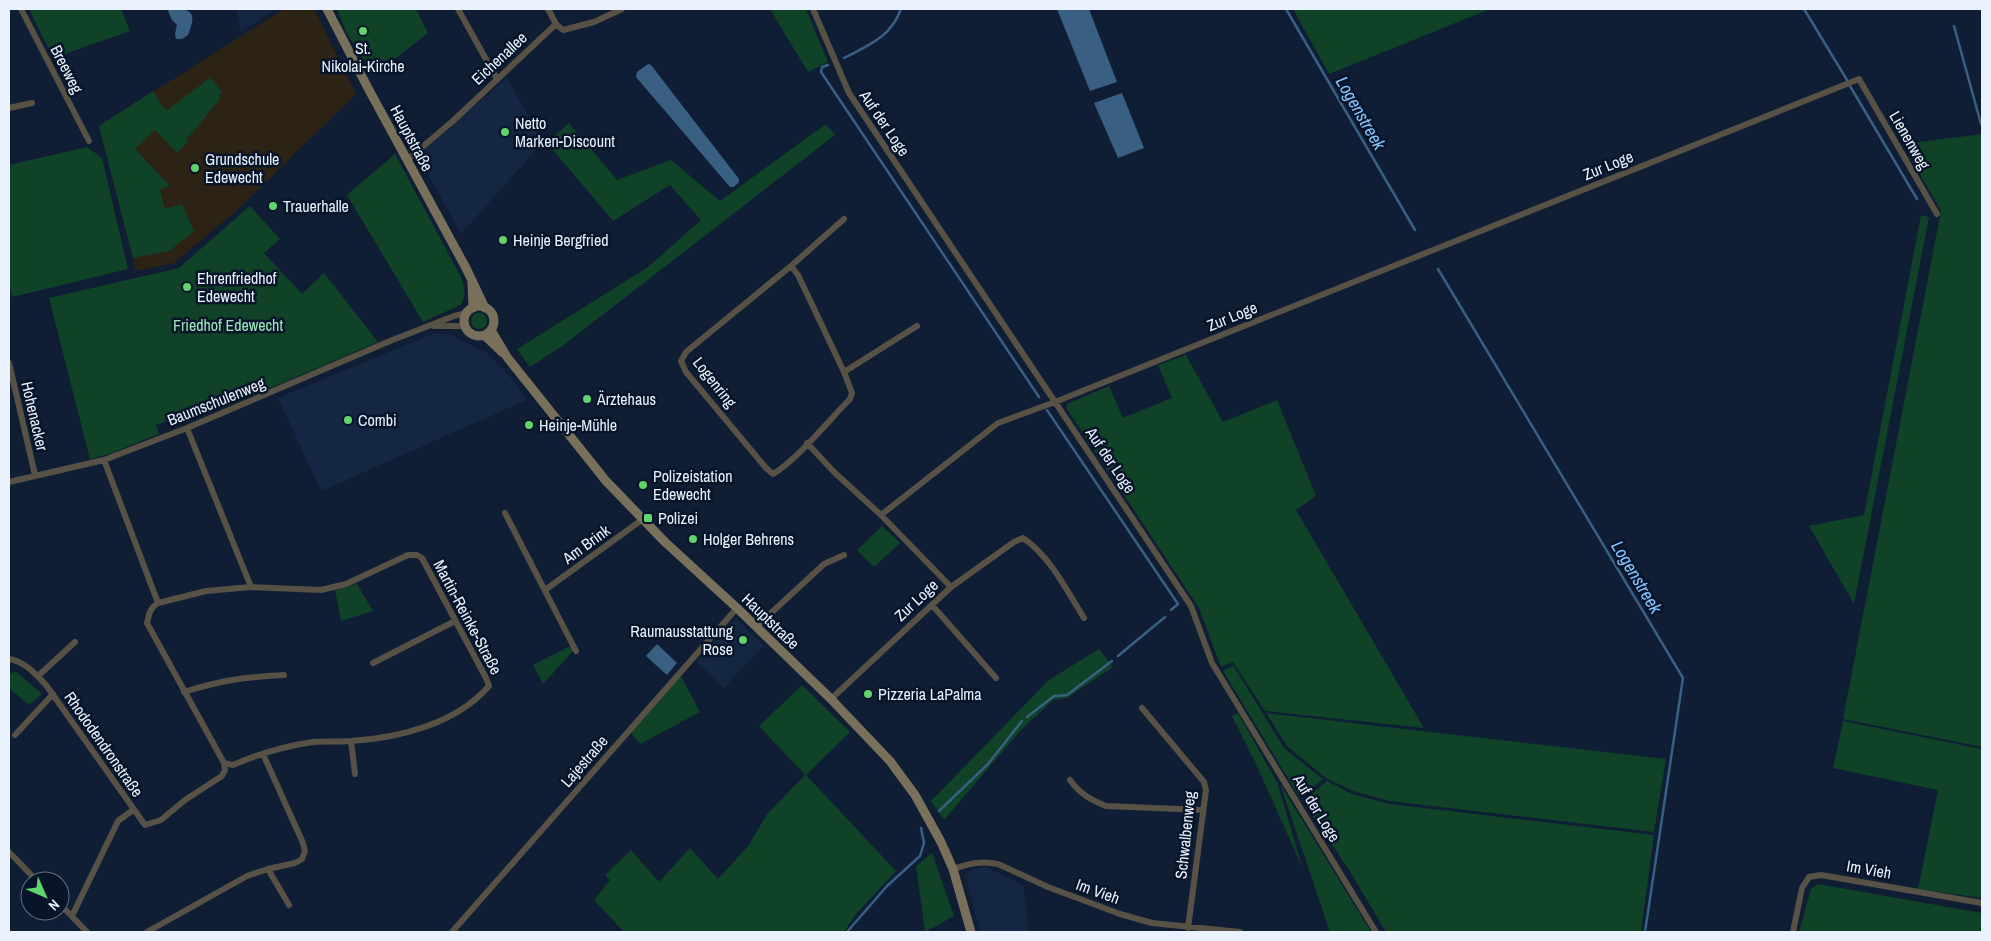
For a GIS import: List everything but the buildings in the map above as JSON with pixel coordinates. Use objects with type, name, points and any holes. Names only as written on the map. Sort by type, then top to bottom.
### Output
[{"type":"main road","name":"Hauptstraße","points":[[327,9],[406,160],[448,233],[485,308]]},
{"type":"main road","name":"Hauptstraße","points":[[470,311],[472,280]]},
{"type":"main road","points":[[485,308],[493,317],[493,326],[488,333],[475,336],[470,334],[465,326],[470,311],[485,308]]},
{"type":"main road","name":"Hauptstraße","points":[[488,333],[583,454],[642,520],[737,608],[878,746],[928,815],[953,869],[971,932]]},
{"type":"street","name":"Breeweg","points":[[21,9],[89,141]]},
{"type":"street","points":[[458,9],[497,79]]},
{"type":"street","points":[[548,9],[556,24],[563,30],[594,22],[622,9]]},
{"type":"street","name":"Auf der Loge","points":[[813,9],[849,94],[1191,606],[1212,662],[1376,932]]},
{"type":"street","name":"Eichenallee","points":[[406,160],[437,135],[556,24]]},
{"type":"street","name":"Zur Loge","points":[[831,700],[951,587],[881,515],[998,423],[1055,402],[1859,79]]},
{"type":"street","name":"Lienenweg","points":[[1859,79],[1936,214]]},
{"type":"street","points":[[9,108],[32,103]]},
{"type":"street","name":"Logenring","points":[[791,266],[798,275],[852,393],[850,399],[774,474],[766,468],[686,372],[681,361],[686,352],[791,266],[844,219]]},
{"type":"street","name":"Baumschulenweg","points":[[9,482],[104,460],[187,428],[427,326],[470,311]]},
{"type":"street","name":"Baumschulenweg","points":[[427,326],[465,326]]},
{"type":"street","points":[[844,372],[917,326]]},
{"type":"street","name":"Hohenacker","points":[[9,362],[35,475]]},
{"type":"street","points":[[187,428],[251,587]]},
{"type":"street","points":[[807,443],[834,472],[881,515]]},
{"type":"street","points":[[104,460],[158,603],[153,607],[147,623],[224,763]]},
{"type":"street","points":[[505,513],[576,651]]},
{"type":"street","name":"Am Brink","points":[[545,590],[642,520]]},
{"type":"street","points":[[951,587],[1014,542],[1023,538],[1034,545],[1060,580],[1084,618]]},
{"type":"street","name":"Martin-Reinke-Straße","points":[[158,603],[206,591],[251,587],[321,590],[346,584],[408,555],[417,555],[422,558],[489,686],[483,693],[458,712],[418,730],[386,738],[314,742],[264,754],[233,765],[224,763]]},
{"type":"street","points":[[756,627],[824,564],[844,555]]},
{"type":"street","points":[[932,605],[996,678]]},
{"type":"street","name":"Lajestraße","points":[[452,932],[737,608]]},
{"type":"street","points":[[373,663],[455,621]]},
{"type":"street","points":[[38,676],[75,642]]},
{"type":"street","name":"Rhododendronstraße","points":[[9,659],[17,660],[38,676],[53,694],[133,810],[146,825],[161,820],[198,790],[222,776],[225,770],[224,763]]},
{"type":"street","points":[[184,692],[214,682],[240,677],[284,675]]},
{"type":"street","name":"Rhododendronstraße","points":[[15,735],[53,694]]},
{"type":"street","name":"Schwalbenweg","points":[[1142,708],[1204,782],[1206,790],[1188,928]]},
{"type":"street","points":[[351,741],[355,774]]},
{"type":"street","points":[[147,932],[247,876],[295,863],[302,859],[305,851],[264,754]]},
{"type":"street","points":[[1070,780],[1078,791],[1106,806],[1203,810]]},
{"type":"street","name":"Rhododendronstraße","points":[[72,916],[118,821],[133,810]]},
{"type":"street","points":[[9,852],[27,871]]},
{"type":"street","name":"Im Vieh","points":[[953,869],[987,861],[1056,890],[1120,914],[1152,923],[1240,932]]},
{"type":"street","points":[[268,869],[289,905]]},
{"type":"street","name":"Im Vieh","points":[[1793,932],[1802,888],[1809,877],[1821,875],[1982,903]]},
{"type":"street","points":[[72,916],[87,932]]},
{"type":"shaded area","points":[[170,9],[184,10],[191,13],[192,21],[188,35],[182,39],[176,39],[177,25],[172,20],[168,11]]},
{"type":"shaded area","points":[[236,9],[276,9],[241,32]]},
{"type":"shaded area","name":"Grundschule Edewecht","points":[[284,9],[314,9],[356,94],[236,211],[174,263],[136,271],[99,126]]},
{"type":"shaded area","points":[[1057,9],[1089,9],[1117,82],[1090,91]]},
{"type":"shaded area","points":[[648,64],[651,65],[739,179],[739,182],[734,187],[730,187],[636,77],[637,72]]},
{"type":"shaded area","points":[[507,78],[543,142],[461,234],[417,154]]},
{"type":"shaded area","points":[[1122,93],[1144,148],[1118,158],[1094,103]]},
{"type":"shaded area","points":[[435,333],[449,334],[476,348],[484,350],[512,379],[527,400],[321,491],[278,398]]},
{"type":"shaded area","points":[[736,618],[763,646],[724,688],[697,661]]},
{"type":"shaded area","points":[[657,644],[677,663],[667,675],[646,656]]},
{"type":"shaded area","points":[[986,867],[1023,885],[1029,932],[980,932],[965,875],[972,869]]},
{"type":"green space","points":[[29,9],[121,9],[130,31],[53,58]]},
{"type":"green space","points":[[337,9],[416,9],[428,33],[374,75],[347,34]]},
{"type":"green space","points":[[770,9],[806,9],[828,62],[808,72]]},
{"type":"green space","points":[[1293,9],[1490,9],[1329,74]]},
{"type":"green space","points":[[210,78],[222,91],[219,95],[221,98],[187,139],[188,142],[177,153],[155,130],[135,149],[170,186],[160,190],[165,209],[182,204],[194,231],[169,251],[133,258],[99,126],[153,91],[166,111]]},
{"type":"green space","points":[[569,123],[617,180],[671,160],[720,201],[826,124],[835,135],[565,344],[530,367],[517,349],[648,267],[701,220],[670,185],[613,221],[547,143]]},
{"type":"green space","points":[[1982,134],[1982,747],[1843,719],[1941,211],[1903,144]]},
{"type":"green space","points":[[87,147],[102,158],[128,269],[12,297],[9,281],[9,165]]},
{"type":"green space","points":[[395,154],[461,277],[464,288],[464,299],[460,305],[423,322],[347,195]]},
{"type":"green space","name":"Friedhof Edewecht","points":[[250,206],[280,239],[264,253],[302,294],[324,273],[378,342],[221,409],[218,401],[156,425],[159,434],[112,453],[90,459],[49,298],[179,268]]},
{"type":"green space","points":[[1921,215],[1929,217],[1854,604],[1809,526],[1864,515]]},
{"type":"green space","points":[[476,313],[482,313],[487,318],[485,327],[476,329],[471,324],[471,318]]},
{"type":"green space","points":[[1186,355],[1223,422],[1277,400],[1316,496],[1296,510],[1424,728],[1265,711],[1233,662],[1221,667],[1199,608],[1067,409],[1067,404],[1109,386],[1123,418],[1172,398],[1158,365]]},
{"type":"green space","points":[[882,526],[900,543],[874,567],[857,550]]},
{"type":"green space","points":[[357,584],[373,611],[341,621],[335,590]]},
{"type":"green space","points":[[571,646],[573,651],[543,684],[533,665]]},
{"type":"green space","points":[[1099,649],[1113,667],[1067,698],[1053,700],[1020,731],[944,820],[931,801],[1049,680]]},
{"type":"green space","points":[[1233,665],[1284,748],[1323,779],[1300,798],[1223,671]]},
{"type":"green space","points":[[15,671],[42,694],[29,705],[9,688],[9,675]]},
{"type":"green space","points":[[681,676],[700,712],[640,744],[630,732]]},
{"type":"green space","points":[[802,685],[850,732],[806,775],[896,871],[856,914],[844,932],[624,932],[594,900],[610,880],[605,875],[631,850],[659,882],[690,848],[718,879],[749,845],[767,814],[805,775],[759,726]]},
{"type":"green space","points":[[1238,713],[1277,782],[1303,869],[1256,764],[1232,716]]},
{"type":"green space","points":[[1266,713],[1666,759],[1654,832],[1389,801],[1353,791],[1326,778],[1287,746]]},
{"type":"green space","points":[[1843,721],[1982,749],[1982,898],[1918,889],[1938,790],[1833,768]]},
{"type":"green space","points":[[1327,781],[1352,794],[1390,804],[1654,835],[1641,932],[1386,932],[1351,873],[1303,801]]},
{"type":"green space","points":[[1280,784],[1371,932],[1330,932]]},
{"type":"green space","points":[[932,853],[954,916],[925,932],[916,866]]},
{"type":"green space","points":[[1818,884],[1982,913],[1982,932],[1799,932],[1811,889]]},
{"type":"waterway","points":[[844,58],[870,44],[885,33],[897,19],[901,9]]},
{"type":"waterway","name":"Logenstreek","points":[[1286,9],[1415,230]]},
{"type":"waterway","points":[[1804,9],[1847,80]]},
{"type":"waterway","points":[[1954,26],[1981,124]]},
{"type":"waterway","points":[[828,65],[822,67],[821,72],[1039,397]]},
{"type":"waterway","points":[[1850,86],[1917,199]]},
{"type":"waterway","name":"Logenstreek","points":[[1438,269],[1683,678],[1645,932]]},
{"type":"waterway","points":[[1047,410],[1178,604],[1171,610]]},
{"type":"waterway","points":[[1118,656],[1165,617]]},
{"type":"waterway","points":[[1027,717],[1054,696],[1067,695],[1112,661]]},
{"type":"waterway","points":[[939,811],[988,764],[1022,721]]},
{"type":"waterway","points":[[847,932],[887,886],[920,856],[924,843],[921,828]]},
{"type":"place","name":"St. Nikolai-Kirche","points":[[363,31]]},
{"type":"place","name":"Netto Marken-Discount","points":[[505,132]]},
{"type":"place","name":"Grundschule Edewecht","points":[[195,168]]},
{"type":"place","name":"Trauerhalle","points":[[273,206]]},
{"type":"place","name":"Heinje Bergfried","points":[[503,240]]},
{"type":"place","name":"Ehrenfriedhof Edewecht","points":[[187,287]]},
{"type":"place","name":"Ärztehaus","points":[[587,399]]},
{"type":"place","name":"Combi","points":[[348,420]]},
{"type":"place","name":"Heinje-Mühle","points":[[529,425]]},
{"type":"place","name":"Polizeistation Edewecht","points":[[643,485]]},
{"type":"place","name":"Polizei","points":[[648,518]]},
{"type":"place","name":"Holger Behrens","points":[[693,539]]},
{"type":"place","name":"Raumausstattung Rose","points":[[743,640]]},
{"type":"place","name":"Pizzeria LaPalma","points":[[868,694]]}]
